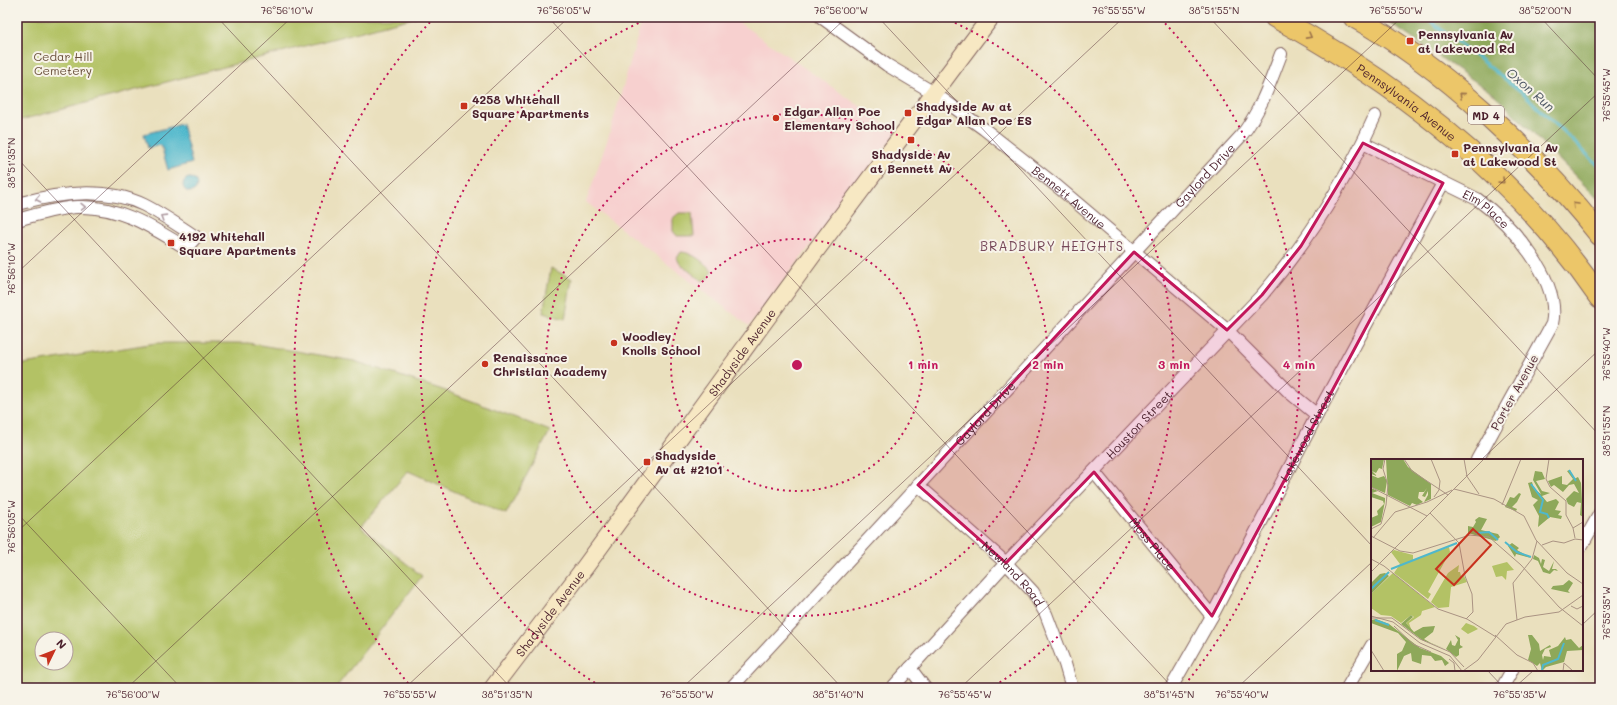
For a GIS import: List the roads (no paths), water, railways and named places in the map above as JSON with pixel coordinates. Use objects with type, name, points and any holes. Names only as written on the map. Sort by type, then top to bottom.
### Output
[{"type":"highway","name":"Pennsylvania Avenue","points":[[1275,17],[1316,40],[1383,82],[1451,134],[1508,186],[1542,224],[1600,298]]},
{"type":"highway","name":"MD 4","points":[[1354,17],[1423,63],[1490,119],[1533,160],[1586,217],[1600,235]]},
{"type":"street","name":"Bennett Avenue","points":[[821,17],[887,65],[934,94],[984,129],[1034,168],[1227,330],[1289,392],[1317,415]]},
{"type":"street","name":"Shadyside Avenue","points":[[493,688],[585,567],[817,249],[991,17]]},
{"type":"street","name":"Gaylord Drive","points":[[731,688],[1250,125],[1263,100],[1280,54]]},
{"type":"street","name":"Houston Street","points":[[892,688],[1006,564],[1266,290],[1301,246],[1363,143],[1375,116]]},
{"type":"street","name":"Elm Place","points":[[1363,143],[1477,199],[1486,205],[1508,226],[1543,275],[1551,296],[1553,317],[1552,324]]},
{"type":"street","name":"Lakewood Street","points":[[1171,688],[1212,616],[1317,415],[1443,183]]},
{"type":"street","points":[[17,204],[54,196],[74,194],[109,195],[144,205],[196,237],[186,248],[143,222],[102,208],[75,207],[17,220]]},
{"type":"street","name":"Porter Avenue","points":[[1478,459],[1552,324]]},
{"type":"street","name":"Moss Place","points":[[1094,472],[1212,616]]},
{"type":"street","name":"Newland Road","points":[[918,484],[1006,564],[1033,592],[1040,602],[1065,664],[1072,688]]},
{"type":"street","points":[[1583,543],[1600,512]]},
{"type":"street","points":[[1347,688],[1371,647]]},
{"type":"street","points":[[910,668],[926,688]]},
{"type":"street","points":[[1502,688],[1511,671]]},
{"type":"water","points":[[182,124],[192,163],[168,170],[161,145],[148,148],[144,134]]},
{"type":"water","points":[[187,178],[193,178],[197,182],[197,188],[193,192],[187,192],[183,188],[183,182]]},
{"type":"waterway","name":"Oxon Run","points":[[1425,17],[1523,93],[1600,167]]},
{"type":"place","name":"Pennsylvania Av at Lakewood Rd","points":[[1410,41]]},
{"type":"place","name":"4258 Whitehall Square Apartments","points":[[464,106]]},
{"type":"place","name":"Shadyside Av at Edgar Allan Poe ES","points":[[908,113]]},
{"type":"place","name":"Edgar Allan Poe Elementary School","points":[[776,118]]},
{"type":"place","name":"Shadyside Av at Bennett Av","points":[[911,140]]},
{"type":"place","name":"Pennsylvania Av at Lakewood St","points":[[1455,154]]},
{"type":"place","name":"4192 Whitehall Square Apartments","points":[[171,243]]},
{"type":"place","name":"Woodley Knolls School","points":[[614,343]]},
{"type":"place","name":"Renaissance Christian Academy","points":[[485,364]]},
{"type":"place","name":"Shadyside Av at #2101","points":[[647,462]]},
{"type":"district","name":"BRADBURY HEIGHTS","points":[[1052,245]]},
{"type":"park label","name":"Cedar Hill Cemetery","points":[[63,63]]}]
